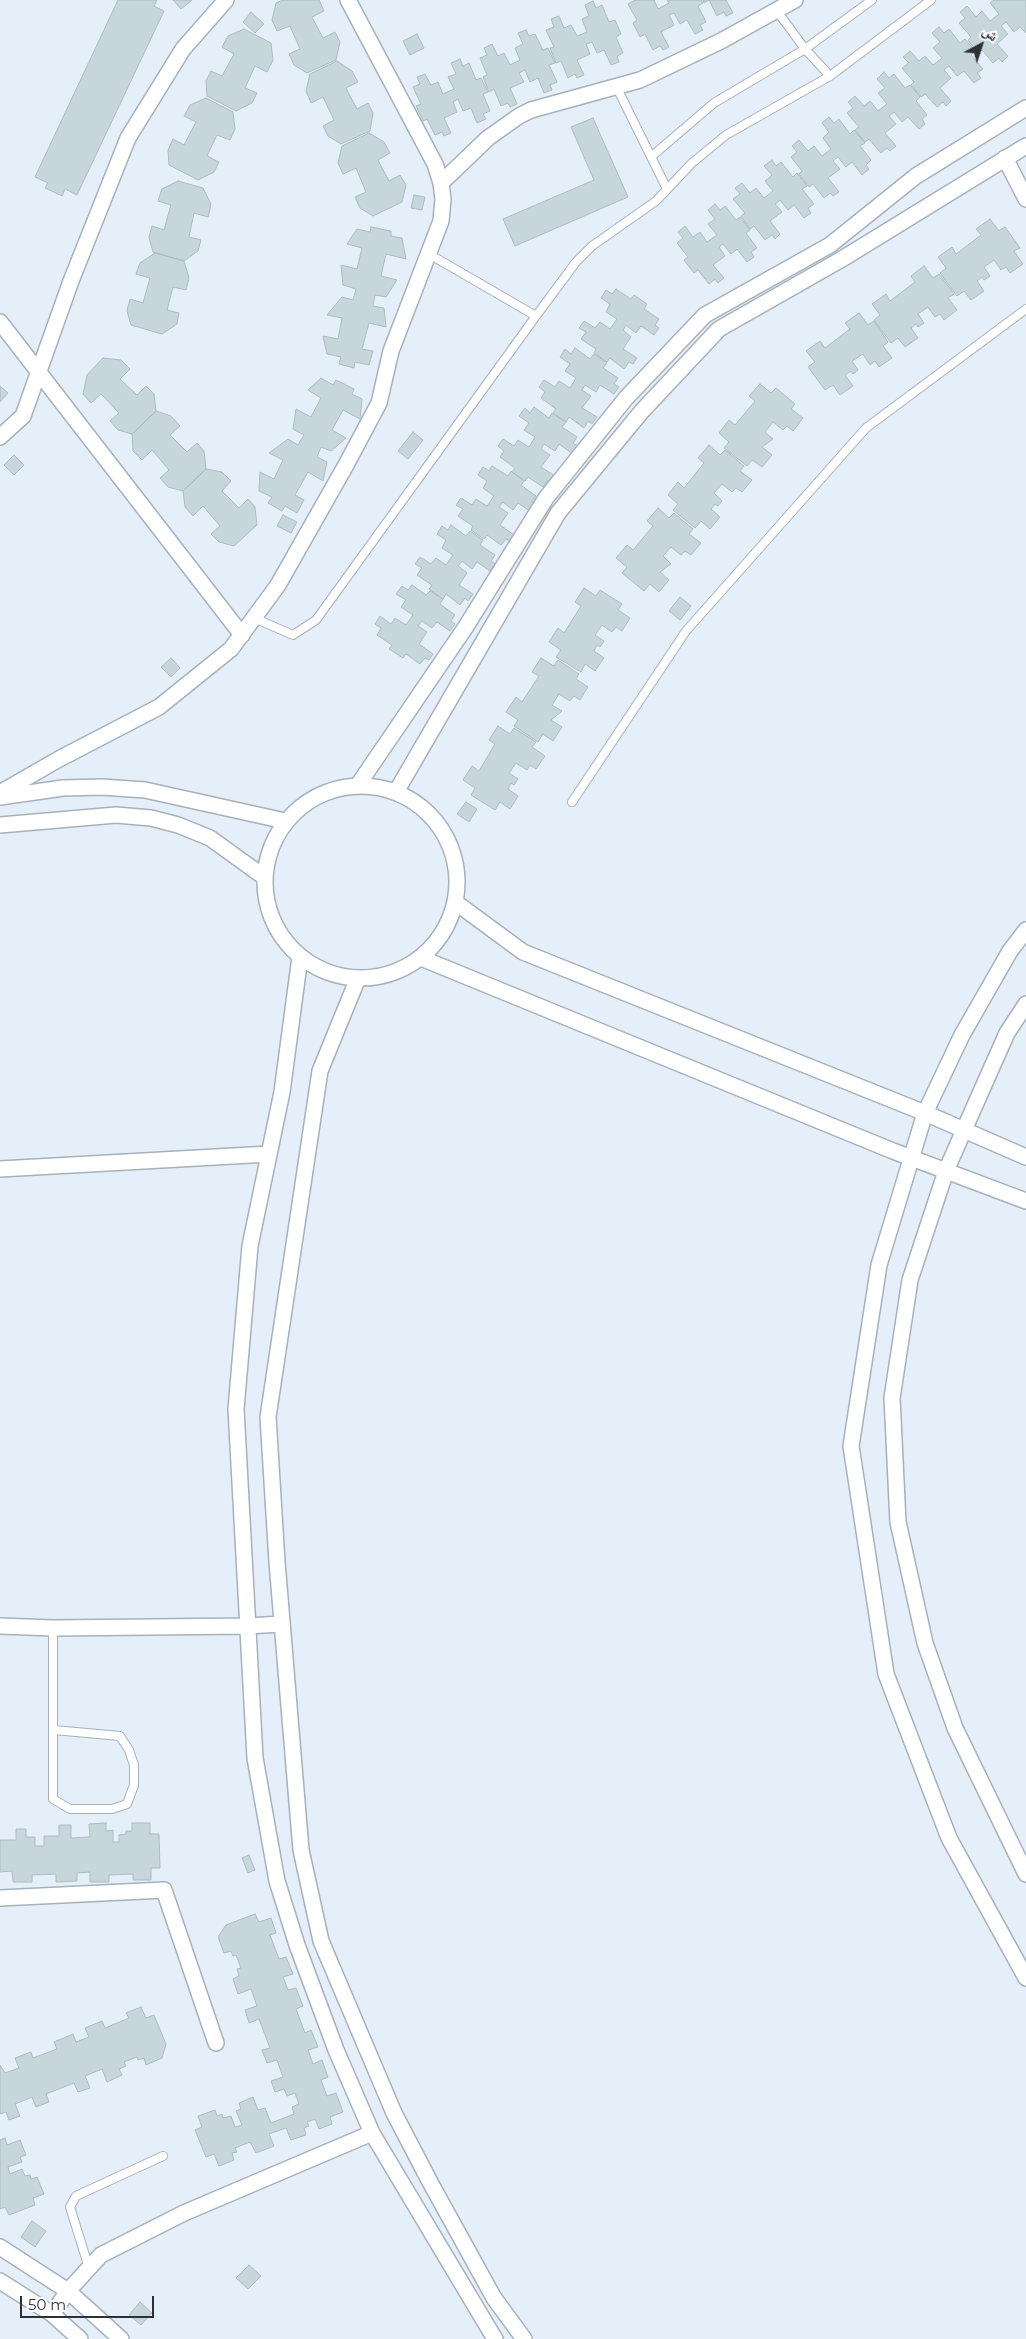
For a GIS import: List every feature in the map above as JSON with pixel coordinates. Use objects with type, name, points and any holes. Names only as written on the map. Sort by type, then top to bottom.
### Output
[{"type":"street","points":[[0,437],[23,416],[71,281],[128,138],[183,49],[226,0]]},
{"type":"street","points":[[0,793],[58,759],[159,707],[231,649],[278,585],[379,403],[391,351],[441,221],[443,199],[441,183],[435,164],[348,0]]},
{"type":"street","points":[[441,183],[488,138],[518,116],[531,110],[640,80],[777,11],[795,0]]},
{"type":"street","points":[[358,785],[465,628],[546,498],[626,398],[705,315],[830,244],[916,176],[1026,108]]},
{"type":"street","points":[[396,792],[558,513],[642,411],[719,329],[842,259],[1026,146]]},
{"type":"street","points":[[1005,158],[1026,199]]},
{"type":"street","points":[[0,322],[242,635]]},
{"type":"street","points":[[358,785],[396,792],[425,810],[446,836],[456,868],[455,902],[443,933],[421,958],[391,974],[358,978],[327,973],[300,957],[280,934],[267,907],[264,877],[270,847],[285,821],[305,802],[330,790],[358,785]]},
{"type":"street","points":[[0,797],[63,788],[102,787],[146,790],[285,821]]},
{"type":"street","points":[[0,825],[116,815],[151,818],[178,825],[210,838],[264,877]]},
{"type":"street","points":[[455,902],[523,952],[925,1113],[1026,1157]]},
{"type":"street","points":[[1026,930],[1010,951],[962,1035],[925,1113],[879,1265],[851,1446],[886,1674],[949,1838],[1026,1978]]},
{"type":"street","points":[[300,957],[282,1092],[250,1246],[236,1409],[246,1564],[247,1626],[255,1758],[276,1881],[297,1945],[336,2050],[372,2133],[495,2339]]},
{"type":"street","points":[[421,958],[911,1158],[1026,1201]]},
{"type":"street","points":[[358,978],[320,1071],[268,1417],[282,1624],[301,1850],[321,1941],[394,2113],[494,2298],[524,2339]]},
{"type":"street","points":[[1026,1004],[1006,1033],[946,1171],[910,1280],[892,1398],[898,1522],[925,1643],[955,1728],[1026,1874]]},
{"type":"street","points":[[0,1169],[269,1154]]},
{"type":"street","points":[[0,1626],[53,1628],[282,1624]]},
{"type":"street","points":[[0,1898],[164,1890],[216,2043]]},
{"type":"street","points":[[52,2314],[68,2291],[101,2255],[184,2213],[372,2133]]},
{"type":"street","points":[[0,2247],[68,2291],[121,2339]]},
{"type":"street","points":[[0,2281],[52,2314],[80,2339]]},
{"type":"lane","points":[[652,156],[714,103],[805,49],[872,0]]},
{"type":"lane","points":[[254,618],[293,635],[316,620],[536,316],[576,262],[592,246],[642,211],[692,163],[726,135],[830,76],[931,0]]},
{"type":"lane","points":[[777,11],[805,49],[830,76]]},
{"type":"lane","points":[[616,86],[667,189]]},
{"type":"lane","points":[[429,254],[536,316]]},
{"type":"lane","points":[[572,802],[686,631],[866,428],[1026,310]]},
{"type":"lane","points":[[53,1628],[54,1730],[52,1799],[70,1809],[112,1808],[127,1804],[134,1785],[134,1765],[129,1750],[120,1736],[54,1730]]},
{"type":"lane","points":[[89,2268],[70,2207],[76,2196],[163,2156]]},
{"type":"building","points":[[118,0],[157,0],[154,6],[164,11],[77,195],[65,189],[62,196],[45,188],[48,183],[35,177]]},
{"type":"building","points":[[173,0],[192,0],[181,9]]},
{"type":"building","points":[[283,0],[319,0],[324,11],[312,17],[323,38],[335,32],[340,42],[336,60],[307,73],[294,65],[289,54],[300,49],[290,26],[277,31],[272,20],[276,3]]},
{"type":"building","points":[[635,0],[654,0],[658,9],[669,3],[667,0],[701,0],[703,3],[698,6],[706,22],[700,25],[703,30],[695,34],[687,20],[680,24],[674,13],[669,15],[674,25],[661,32],[669,47],[663,50],[660,46],[653,50],[645,34],[640,37],[633,23],[637,20],[628,4]]},
{"type":"building","points":[[709,0],[726,0],[733,13],[726,16],[724,12],[717,16]]},
{"type":"building","points":[[994,0],[1026,0],[1026,33],[1020,27],[1014,32],[1006,22],[1001,26],[1008,34],[997,44],[1008,56],[1002,62],[999,58],[993,63],[982,50],[978,53],[968,40],[971,37],[959,23],[965,18],[960,12],[967,6],[976,17],[982,11],[990,21],[999,14],[990,3]]},
{"type":"building","points":[[593,1],[596,8],[602,5],[609,22],[615,20],[621,34],[616,37],[623,53],[617,56],[619,62],[611,65],[604,50],[597,53],[592,42],[586,44],[590,54],[577,60],[584,75],[577,78],[575,74],[568,78],[561,61],[556,63],[550,48],[554,47],[546,30],[554,27],[551,19],[559,16],[564,28],[571,25],[577,36],[587,32],[582,19],[589,16],[585,5]]},
{"type":"building","points":[[251,12],[264,24],[255,33],[243,22]]},
{"type":"building","points":[[939,27],[944,33],[949,29],[960,43],[965,39],[975,51],[971,55],[983,69],[977,73],[981,78],[974,83],[964,71],[957,76],[949,66],[944,70],[951,78],[940,88],[951,101],[946,106],[943,102],[937,107],[925,94],[921,97],[911,85],[914,82],[902,68],[909,63],[903,57],[910,51],[919,61],[925,56],[933,65],[942,58],[933,48],[940,42],[932,33]]},
{"type":"building","points":[[244,29],[271,43],[273,60],[267,72],[255,66],[245,88],[257,93],[252,103],[236,111],[207,96],[206,81],[211,71],[222,76],[234,54],[222,47],[228,36]]},
{"type":"building","points":[[526,30],[529,36],[535,34],[543,50],[548,48],[555,63],[549,65],[557,82],[550,85],[552,90],[544,93],[538,78],[530,82],[525,70],[519,73],[524,82],[510,88],[517,104],[510,107],[508,103],[501,106],[494,89],[489,92],[483,77],[487,75],[480,58],[487,55],[484,48],[492,44],[498,56],[504,53],[510,65],[520,60],[515,48],[523,44],[518,33]]},
{"type":"building","points":[[417,34],[424,48],[410,55],[403,41]]},
{"type":"building","points":[[460,59],[463,66],[469,63],[476,80],[481,78],[488,92],[483,94],[490,111],[483,114],[486,119],[477,123],[471,108],[463,111],[458,99],[453,102],[457,112],[444,118],[451,133],[444,136],[442,132],[435,135],[427,119],[423,121],[416,106],[421,104],[413,87],[420,84],[417,77],[425,74],[431,85],[438,82],[443,94],[454,89],[448,77],[456,74],[451,63]]},
{"type":"building","points":[[337,61],[352,71],[358,82],[346,88],[357,109],[368,103],[373,113],[370,131],[341,144],[328,136],[323,126],[334,120],[323,97],[311,103],[306,91],[310,74]]},
{"type":"building","points":[[884,72],[889,78],[894,74],[905,88],[910,85],[920,97],[916,101],[927,115],[922,119],[925,124],[919,129],[908,117],[902,122],[894,112],[889,116],[896,124],[885,133],[896,146],[890,151],[887,148],[881,153],[869,139],[865,142],[855,130],[859,127],[847,113],[853,108],[848,102],[855,96],[864,106],[870,101],[878,111],[887,104],[878,93],[885,88],[877,79]]},
{"type":"building","points":[[206,98],[233,112],[235,129],[230,140],[217,135],[207,156],[219,162],[214,172],[198,180],[169,165],[168,150],[173,139],[184,145],[196,122],[184,116],[190,105]]},
{"type":"building","points":[[829,117],[834,123],[839,119],[850,134],[854,130],[865,143],[860,146],[871,160],[866,165],[869,169],[862,175],[852,162],[846,167],[838,157],[833,161],[840,169],[828,178],[839,192],[833,196],[830,193],[824,198],[813,184],[809,187],[799,174],[802,171],[791,157],[797,152],[792,146],[799,140],[808,151],[814,146],[822,156],[831,149],[823,138],[829,132],[822,123]]},
{"type":"building","points":[[593,118],[628,197],[515,246],[503,219],[594,180],[571,127]]},
{"type":"building","points":[[369,133],[384,142],[390,153],[378,160],[389,181],[400,175],[406,185],[402,202],[373,216],[360,208],[355,197],[366,192],[356,168],[343,174],[338,163],[342,146]]},
{"type":"building","points":[[772,160],[776,166],[781,162],[793,177],[797,173],[807,186],[802,189],[814,204],[808,208],[811,213],[804,218],[794,205],[788,210],[780,200],[775,204],[782,212],[770,221],[780,234],[775,239],[772,235],[765,240],[754,226],[750,229],[741,216],[745,213],[733,199],[740,194],[735,188],[742,183],[750,193],[756,188],[764,198],[773,191],[765,181],[772,175],[764,166]]},
{"type":"building","points":[[178,181],[203,188],[211,204],[208,217],[194,213],[189,237],[201,240],[198,251],[184,261],[153,252],[149,237],[152,226],[164,230],[171,205],[158,201],[162,189]]},
{"type":"building","points":[[414,195],[425,197],[422,210],[411,208]]},
{"type":"building","points":[[715,204],[720,210],[725,206],[736,220],[740,217],[750,230],[746,233],[757,248],[751,252],[754,257],[747,262],[737,249],[731,254],[723,244],[719,247],[725,256],[713,265],[724,278],[718,283],[715,279],[709,284],[698,270],[694,273],[684,260],[688,257],[677,243],[683,238],[678,232],[685,226],[693,237],[700,232],[707,242],[717,235],[708,224],[715,219],[708,210]]},
{"type":"building","points":[[990,219],[999,231],[1005,227],[1020,248],[1014,251],[1023,264],[1010,273],[1006,267],[1001,270],[994,260],[984,267],[990,276],[984,280],[982,277],[977,281],[984,291],[971,300],[964,291],[957,296],[940,273],[946,268],[938,257],[952,247],[956,254],[981,235],[976,229]]},
{"type":"building","points":[[371,227],[391,231],[391,236],[402,238],[406,259],[386,254],[381,276],[397,280],[386,297],[375,295],[373,306],[384,308],[386,327],[369,323],[362,349],[373,351],[369,365],[355,362],[354,368],[339,364],[341,357],[327,354],[323,336],[338,339],[342,318],[327,315],[342,297],[353,300],[356,289],[343,285],[341,265],[357,269],[362,248],[347,244],[357,229],[370,232]]},
{"type":"building","points":[[155,253],[184,261],[189,278],[186,290],[173,287],[167,310],[179,313],[177,324],[162,334],[131,325],[127,311],[130,299],[143,303],[150,278],[136,274],[140,263]]},
{"type":"building","points":[[924,266],[933,278],[939,274],[954,294],[948,298],[957,310],[944,320],[940,314],[935,317],[928,307],[918,314],[924,323],[918,327],[916,324],[911,328],[918,338],[905,347],[898,338],[891,343],[874,320],[880,315],[872,304],[886,294],[890,301],[915,282],[911,276]]},
{"type":"building","points":[[616,289],[631,299],[634,295],[647,304],[644,309],[659,319],[655,325],[659,328],[654,335],[641,326],[636,333],[626,325],[623,330],[631,337],[623,349],[637,358],[633,364],[629,362],[624,369],[610,358],[607,362],[594,353],[596,349],[581,339],[586,332],[579,328],[584,321],[595,328],[600,322],[610,329],[617,319],[606,312],[610,304],[601,298],[606,290],[612,294]]},
{"type":"building","points":[[859,313],[868,325],[874,321],[888,342],[883,346],[892,358],[879,367],[875,361],[870,365],[863,354],[852,361],[858,370],[853,374],[851,371],[845,375],[853,386],[840,395],[833,385],[825,390],[808,367],[815,362],[806,351],[820,341],[825,348],[850,329],[845,323]]},
{"type":"building","points":[[575,348],[590,359],[594,354],[607,363],[603,368],[618,378],[614,384],[619,387],[614,394],[600,385],[596,392],[585,385],[582,390],[591,396],[582,408],[597,417],[592,424],[588,421],[584,428],[569,417],[566,422],[553,413],[556,409],[541,398],[545,392],[539,387],[544,380],[555,387],[559,381],[570,388],[576,378],[565,371],[570,364],[560,357],[565,349],[571,354]]},
{"type":"building","points":[[103,358],[121,360],[130,369],[120,379],[137,395],[146,386],[154,394],[156,411],[132,434],[118,430],[110,421],[119,413],[101,394],[91,403],[83,394],[87,375]]},
{"type":"building","points":[[321,378],[333,385],[336,380],[354,389],[352,394],[362,399],[360,419],[343,410],[332,430],[346,438],[331,451],[321,447],[317,457],[327,462],[323,481],[308,472],[295,495],[304,500],[297,513],[285,506],[282,511],[268,503],[272,497],[259,491],[260,472],[274,479],[283,460],[269,453],[288,439],[298,445],[304,435],[293,429],[296,409],[311,417],[321,398],[308,390]]},
{"type":"building","points":[[760,384],[771,393],[776,388],[795,404],[791,409],[803,418],[793,431],[787,426],[783,430],[773,422],[765,432],[773,439],[762,447],[772,455],[762,467],[752,460],[747,466],[724,448],[729,442],[719,433],[729,420],[735,425],[755,401],[749,396]]},
{"type":"building","points":[[0,386],[8,393],[0,402]]},
{"type":"building","points":[[534,407],[549,418],[552,413],[566,422],[562,427],[577,437],[573,443],[578,446],[573,454],[559,444],[555,451],[544,444],[541,449],[550,455],[541,467],[555,476],[551,483],[548,480],[543,487],[528,477],[525,481],[512,472],[515,468],[500,457],[504,451],[498,446],[503,439],[514,446],[518,440],[529,447],[535,437],[524,430],[529,423],[519,416],[525,408],[530,413]]},
{"type":"building","points":[[156,411],[171,416],[180,426],[170,435],[187,452],[197,443],[204,451],[206,469],[183,491],[168,487],[160,478],[169,470],[152,450],[142,460],[133,451],[132,434]]},
{"type":"building","points":[[413,432],[423,440],[408,459],[398,451]]},
{"type":"building","points":[[709,445],[720,455],[725,450],[744,466],[740,471],[752,480],[742,492],[736,488],[732,492],[722,484],[714,493],[722,501],[718,506],[715,504],[711,509],[720,517],[710,529],[701,521],[695,528],[673,510],[678,504],[668,495],[678,482],[684,488],[704,463],[698,458]]},
{"type":"building","points":[[14,455],[24,465],[14,475],[4,465]]},
{"type":"building","points":[[492,466],[508,476],[511,471],[524,481],[521,485],[536,496],[532,502],[536,505],[531,512],[518,503],[513,510],[503,502],[499,507],[508,513],[500,525],[514,535],[510,541],[506,539],[501,545],[487,535],[484,539],[471,530],[473,526],[458,516],[463,509],[456,505],[461,498],[472,505],[476,499],[487,506],[494,496],[483,488],[487,481],[478,475],[483,467],[489,471]]},
{"type":"building","points":[[206,469],[222,472],[231,481],[222,491],[239,508],[248,499],[255,507],[257,525],[234,546],[219,542],[211,534],[220,526],[203,506],[193,516],[185,507],[183,491]]},
{"type":"building","points":[[658,508],[669,518],[674,513],[693,529],[689,534],[701,543],[691,555],[685,551],[681,555],[671,547],[663,556],[671,564],[660,572],[669,580],[659,592],[650,584],[644,591],[622,573],[627,567],[616,558],[627,545],[633,550],[653,526],[647,521]]},
{"type":"building","points":[[283,515],[297,522],[291,533],[277,526]]},
{"type":"building","points":[[451,525],[466,536],[470,531],[483,540],[480,545],[495,555],[491,561],[495,564],[490,571],[477,562],[472,569],[462,561],[458,566],[467,573],[459,585],[473,594],[468,601],[465,598],[460,605],[446,594],[443,599],[429,589],[432,585],[417,575],[422,568],[415,564],[420,557],[431,564],[436,558],[446,565],[453,555],[442,548],[446,540],[437,534],[442,526],[448,530]]},
{"type":"building","points":[[412,585],[426,595],[430,591],[443,599],[440,604],[455,615],[451,621],[455,624],[450,631],[437,622],[432,628],[422,621],[418,626],[427,632],[419,644],[433,654],[429,660],[425,658],[420,664],[406,654],[403,658],[389,649],[392,645],[377,635],[381,628],[375,624],[380,616],[391,624],[395,618],[406,625],[413,615],[401,607],[406,600],[396,594],[402,586],[408,590]]},
{"type":"building","points":[[584,588],[596,596],[600,590],[622,604],[618,610],[630,618],[622,631],[616,627],[612,632],[602,625],[595,635],[604,641],[600,647],[597,645],[594,651],[604,658],[595,671],[585,664],[581,672],[556,657],[561,650],[549,642],[558,628],[564,633],[581,606],[575,602]]},
{"type":"building","points":[[680,597],[691,606],[680,620],[669,611]]},
{"type":"building","points":[[171,658],[180,668],[171,677],[161,667]]},
{"type":"building","points":[[541,658],[554,666],[558,660],[579,674],[576,679],[588,687],[580,700],[574,696],[570,701],[559,694],[552,705],[562,711],[551,720],[562,727],[553,741],[543,734],[538,742],[514,726],[518,720],[506,712],[516,697],[522,702],[539,676],[532,672]]},
{"type":"building","points":[[498,726],[510,734],[514,728],[536,742],[532,747],[545,756],[536,769],[530,765],[527,770],[516,763],[509,773],[518,779],[514,785],[511,783],[508,789],[518,796],[510,809],[500,802],[495,810],[471,795],[475,788],[463,780],[472,766],[479,771],[495,744],[489,740]]},
{"type":"building","points":[[466,802],[477,809],[469,822],[457,814]]},
{"type":"building","points":[[106,1823],[106,1831],[113,1830],[113,1842],[119,1842],[119,1835],[126,1834],[126,1831],[132,1831],[132,1823],[150,1823],[150,1834],[159,1834],[160,1868],[151,1868],[151,1880],[133,1880],[133,1874],[109,1875],[109,1882],[90,1882],[90,1872],[77,1873],[77,1881],[56,1882],[56,1874],[32,1875],[32,1882],[13,1882],[12,1871],[0,1872],[0,1840],[16,1840],[16,1829],[26,1829],[26,1837],[35,1837],[35,1846],[44,1846],[44,1836],[59,1836],[59,1825],[71,1825],[71,1838],[90,1837],[89,1824]]},
{"type":"building","points":[[249,1855],[255,1870],[248,1873],[242,1858]]},
{"type":"building","points":[[255,1914],[259,1922],[271,1918],[276,1933],[270,1935],[279,1959],[286,1957],[293,1974],[283,1977],[288,1990],[296,1988],[303,2006],[296,2009],[305,2033],[311,2030],[318,2047],[308,2050],[313,2064],[322,2060],[328,2077],[321,2080],[327,2096],[336,2093],[343,2112],[330,2117],[332,2124],[319,2129],[315,2119],[307,2122],[309,2126],[304,2128],[306,2135],[291,2140],[286,2128],[269,2134],[274,2146],[256,2153],[250,2142],[235,2148],[237,2152],[232,2153],[234,2160],[219,2166],[214,2154],[206,2157],[195,2130],[202,2127],[198,2116],[215,2110],[217,2116],[222,2114],[223,2118],[231,2116],[235,2127],[242,2125],[236,2111],[241,2109],[239,2103],[253,2097],[258,2110],[265,2108],[271,2123],[294,2114],[292,2107],[299,2104],[295,2093],[287,2096],[284,2089],[275,2092],[271,2081],[283,2077],[277,2060],[267,2063],[262,2050],[270,2048],[259,2019],[249,2023],[245,2010],[257,2006],[251,1989],[238,1994],[233,1979],[239,1976],[237,1969],[241,1968],[236,1955],[233,1956],[231,1951],[224,1953],[218,1937],[226,1925]]},
{"type":"building","points":[[141,2007],[146,2018],[154,2015],[166,2044],[162,2058],[146,2065],[144,2058],[138,2060],[137,2057],[124,2062],[126,2066],[119,2069],[122,2075],[107,2082],[102,2069],[85,2076],[90,2088],[78,2092],[74,2083],[46,2094],[49,2102],[36,2107],[32,2097],[15,2104],[20,2116],[9,2120],[6,2112],[0,2114],[0,2065],[5,2073],[19,2068],[15,2058],[31,2052],[33,2058],[57,2049],[54,2042],[73,2034],[76,2042],[89,2037],[85,2028],[102,2021],[105,2028],[129,2018],[126,2013]]},
{"type":"building","points":[[5,2138],[7,2145],[20,2140],[26,2155],[20,2157],[22,2162],[8,2167],[10,2174],[22,2169],[25,2176],[30,2175],[31,2179],[37,2177],[44,2194],[33,2198],[35,2205],[9,2215],[5,2207],[0,2209],[0,2140]]},
{"type":"building","points":[[32,2221],[46,2231],[35,2247],[21,2237]]},
{"type":"building","points":[[249,2265],[261,2276],[248,2289],[236,2278]]},
{"type":"building","points":[[140,2302],[152,2313],[141,2325],[129,2315]]}]
